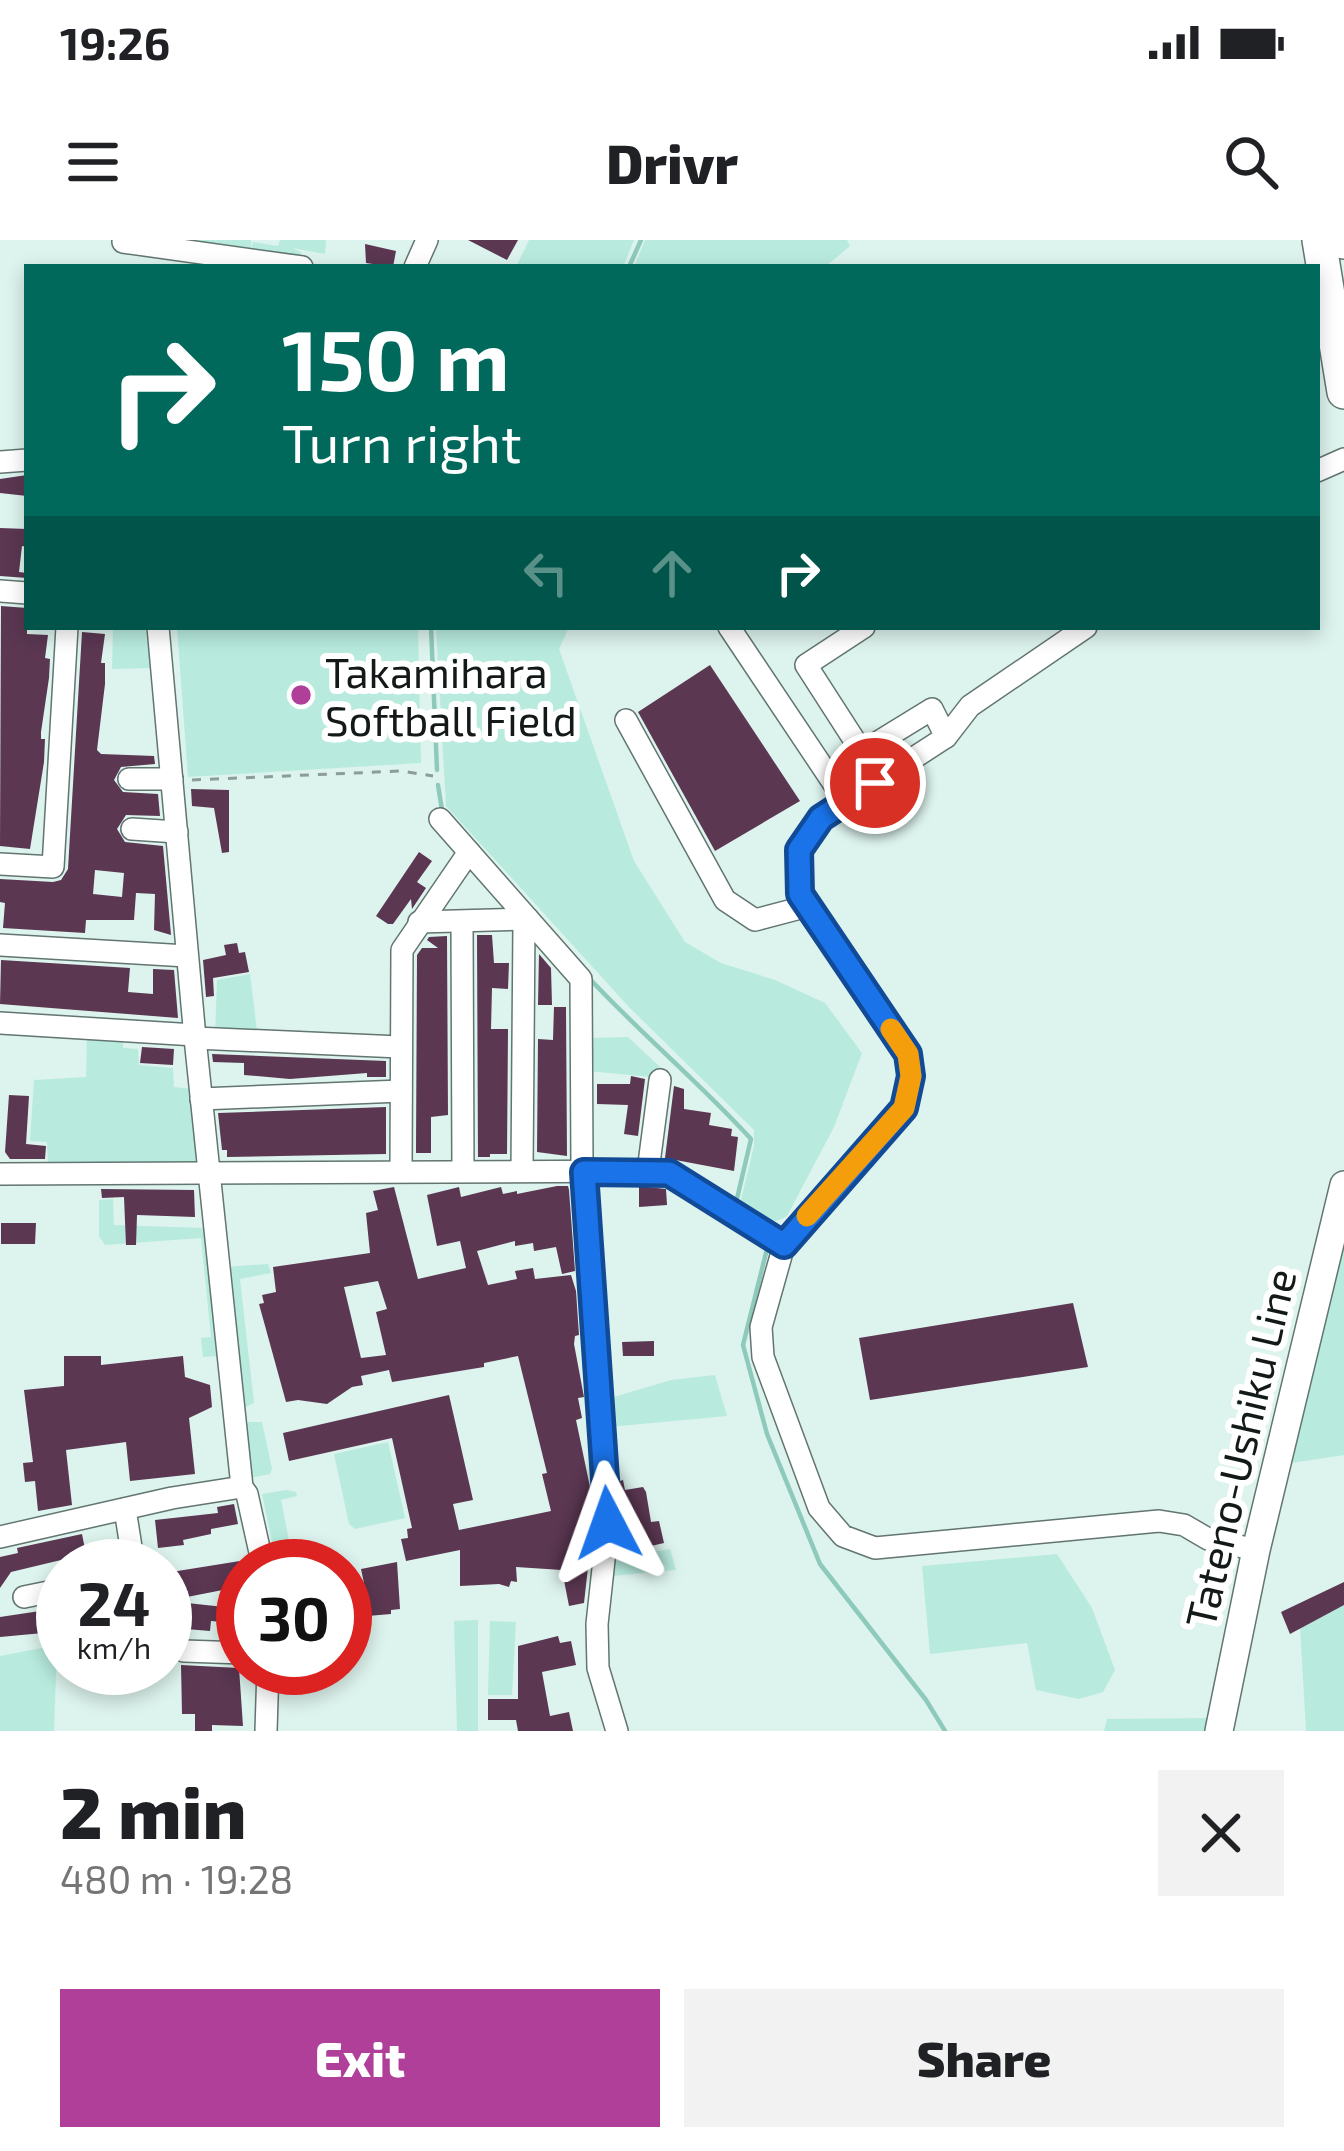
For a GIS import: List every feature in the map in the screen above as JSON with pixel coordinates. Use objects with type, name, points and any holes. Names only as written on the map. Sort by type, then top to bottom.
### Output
[{"type":"highway","points":[[1319,240],[1344,392]]},
{"type":"main road","name":"Tateno-Ushiku Line","points":[[1219,1731],[1256,1550],[1344,1185]]},
{"type":"street","points":[[123,241],[281,264]]},
{"type":"street","points":[[0,864],[53,867],[67,630]]},
{"type":"street","points":[[158,630],[242,1487],[248,1494],[257,1539]]},
{"type":"street","points":[[731,630],[846,802]]},
{"type":"street","points":[[859,630],[806,664],[862,752],[932,709],[946,736]]},
{"type":"street","points":[[1082,630],[970,706],[946,736],[821,818],[799,850],[800,894],[908,1054],[911,1076],[904,1108],[787,1239],[761,1327],[764,1357],[819,1508],[843,1536],[874,1548],[1159,1521],[1184,1525],[1208,1540],[1256,1550]]},
{"type":"street","points":[[626,720],[724,900],[755,920],[808,906]]},
{"type":"street","points":[[129,779],[172,780]]},
{"type":"street","points":[[440,819],[581,979],[584,1172],[608,1523],[597,1624],[598,1668],[617,1731]]},
{"type":"street","points":[[132,829],[177,832]]},
{"type":"street","points":[[401,1171],[400,956],[469,852]]},
{"type":"street","points":[[419,922],[526,921]]},
{"type":"street","points":[[521,1170],[526,921]]},
{"type":"street","points":[[462,922],[463,1171]]},
{"type":"street","points":[[0,945],[187,956]]},
{"type":"street","points":[[0,1022],[400,1047]]},
{"type":"street","points":[[648,1171],[660,1080]]},
{"type":"street","points":[[201,1099],[401,1091]]},
{"type":"street","points":[[0,1174],[648,1171],[669,1173],[787,1239]]},
{"type":"street","points":[[0,1537],[242,1487]]},
{"type":"street","points":[[125,1509],[130,1539]]},
{"type":"street","points":[[24,1597],[36,1595]]},
{"type":"street","points":[[266,1731],[267,1695]]},
{"type":"path","points":[[172,780],[401,770],[433,776]]},
{"type":"green space","points":[[201,240],[251,240],[251,249],[253,242],[278,246],[280,240],[326,240],[325,254],[292,248],[301,252],[300,260],[200,244]]},
{"type":"green space","points":[[529,240],[634,240],[624,264],[517,264]]},
{"type":"green space","points":[[645,240],[847,240],[850,246],[829,264],[635,264]]},
{"type":"green space","points":[[113,630],[145,630],[151,668],[112,669]]},
{"type":"green space","name":"Takamihara Softball Field","points":[[177,630],[418,630],[421,763],[188,777]]},
{"type":"green space","points":[[436,630],[568,630],[559,649],[634,861],[685,942],[721,963],[825,1003],[862,1053],[834,1127],[787,1216],[762,1221],[739,1208],[754,1130],[629,1007],[446,806]]},
{"type":"green space","points":[[250,974],[258,1039],[215,1037],[217,980]]},
{"type":"green space","points":[[87,1037],[123,1039],[123,1048],[138,1049],[139,1065],[173,1068],[174,1087],[193,1089],[201,1171],[48,1167],[47,1142],[30,1141],[34,1080],[86,1077]]},
{"type":"green space","points":[[628,1037],[673,1079],[587,1071],[587,1038]]},
{"type":"green space","points":[[113,1199],[114,1225],[204,1228],[220,1356],[203,1357],[201,1338],[211,1337],[201,1238],[105,1245],[99,1236],[99,1200]]},
{"type":"green space","points":[[1344,1234],[1344,1455],[1291,1463],[1337,1236]]},
{"type":"green space","points":[[268,1264],[271,1273],[240,1279],[254,1403],[246,1407],[239,1402],[225,1267]]},
{"type":"green space","points":[[715,1375],[727,1416],[609,1427],[607,1399],[671,1380]]},
{"type":"green space","points":[[249,1422],[262,1422],[270,1474],[249,1478],[242,1428]]},
{"type":"green space","points":[[388,1442],[405,1518],[355,1529],[349,1524],[334,1454]]},
{"type":"green space","points":[[296,1492],[297,1496],[281,1500],[289,1539],[271,1539],[262,1494]]},
{"type":"green space","points":[[630,1529],[635,1555],[670,1549],[676,1570],[612,1576],[617,1531]]},
{"type":"green space","points":[[1057,1554],[1092,1608],[1115,1670],[1103,1692],[1079,1699],[1036,1690],[1027,1643],[930,1654],[922,1566]]},
{"type":"green space","points":[[1344,1605],[1344,1731],[1306,1731],[1300,1626]]},
{"type":"green space","points":[[478,1620],[478,1731],[457,1731],[454,1621]]},
{"type":"green space","points":[[490,1621],[516,1622],[512,1695],[488,1695]]},
{"type":"green space","points":[[36,1649],[36,1695],[55,1695],[54,1731],[0,1731],[0,1656]]},
{"type":"green space","points":[[1210,1718],[1207,1731],[1104,1731],[1107,1719]]},
{"type":"building","points":[[468,240],[518,240],[507,260]]},
{"type":"building","points":[[365,244],[396,251],[394,264],[366,263]]},
{"type":"building","points":[[24,475],[24,496],[0,493],[0,479]]},
{"type":"building","points":[[0,528],[24,529],[19,572],[24,578],[0,576]]},
{"type":"building","points":[[1,606],[24,608],[24,630],[48,635],[45,658],[50,659],[41,732],[44,762],[30,849],[0,846]]},
{"type":"building","points":[[82,632],[105,634],[97,750],[154,756],[155,764],[121,767],[114,780],[123,792],[158,794],[160,816],[126,815],[117,829],[125,842],[163,846],[171,935],[154,930],[155,894],[136,893],[134,920],[86,920],[85,933],[3,928],[0,879],[53,882],[61,880],[68,869]],"holes":[[[95,870],[124,873],[122,897],[93,894]]]},
{"type":"building","points":[[710,665],[800,801],[715,851],[638,712]]},
{"type":"building","points":[[191,789],[229,790],[229,852],[222,853],[214,808],[192,806]]},
{"type":"building","points":[[419,852],[432,861],[417,882],[426,888],[412,909],[411,899],[393,924],[388,924],[376,916]]},
{"type":"building","points":[[477,935],[492,935],[494,963],[509,963],[508,989],[492,988],[491,1029],[508,1029],[507,1154],[490,1157],[478,1157]]},
{"type":"building","points":[[447,936],[448,1115],[431,1117],[431,1153],[416,1153],[417,955],[422,948],[438,948],[429,937]]},
{"type":"building","points":[[237,943],[239,953],[245,952],[249,972],[213,978],[214,996],[206,997],[203,960],[226,955],[224,945]]},
{"type":"building","points":[[539,954],[551,968],[552,1005],[538,1005]]},
{"type":"building","points":[[1,960],[130,968],[128,992],[153,994],[153,969],[174,970],[178,1018],[0,1004]]},
{"type":"building","points":[[554,1007],[566,1007],[567,1156],[537,1152],[538,1039],[553,1040]]},
{"type":"building","points":[[142,1047],[174,1049],[173,1065],[140,1063]]},
{"type":"building","points":[[212,1054],[386,1061],[386,1077],[367,1077],[367,1073],[290,1079],[244,1075],[244,1063],[213,1062]]},
{"type":"building","points":[[631,1076],[645,1079],[638,1136],[624,1134],[628,1105],[597,1104],[597,1084],[630,1084]]},
{"type":"building","points":[[674,1086],[684,1089],[684,1109],[711,1113],[709,1125],[732,1129],[731,1136],[738,1137],[734,1171],[665,1158]]},
{"type":"building","points":[[9,1095],[29,1096],[26,1144],[46,1146],[45,1159],[10,1159],[5,1152]]},
{"type":"building","points":[[386,1107],[386,1154],[227,1157],[227,1150],[222,1150],[218,1113]]},
{"type":"building","points":[[557,1186],[569,1190],[575,1271],[562,1274],[556,1247],[534,1251],[533,1243],[515,1246],[515,1241],[477,1251],[488,1285],[517,1279],[515,1271],[533,1268],[535,1279],[571,1275],[576,1291],[579,1335],[574,1344],[584,1397],[578,1398],[582,1418],[576,1420],[593,1523],[584,1603],[569,1606],[562,1570],[516,1567],[517,1582],[511,1581],[509,1587],[460,1586],[460,1550],[406,1561],[401,1539],[408,1538],[407,1529],[412,1528],[392,1438],[289,1461],[283,1433],[449,1395],[473,1500],[453,1504],[459,1530],[551,1511],[542,1474],[547,1473],[518,1356],[484,1363],[484,1367],[392,1382],[389,1370],[361,1376],[363,1385],[327,1404],[286,1402],[259,1304],[264,1303],[262,1295],[276,1292],[273,1267],[370,1253],[366,1213],[378,1210],[373,1191],[394,1187],[418,1279],[466,1268],[460,1241],[437,1246],[427,1195],[459,1187],[461,1197],[501,1187],[503,1194]],"holes":[[[378,1281],[387,1309],[376,1312],[386,1355],[361,1358],[344,1287]]]},
{"type":"building","points":[[639,1186],[666,1189],[667,1205],[639,1207]]},
{"type":"building","points":[[101,1189],[194,1190],[195,1217],[137,1215],[136,1245],[126,1245],[124,1197],[102,1198]]},
{"type":"building","points":[[1,1223],[36,1223],[35,1244],[1,1244]]},
{"type":"building","points":[[1073,1303],[1088,1367],[870,1400],[859,1338]]},
{"type":"building","points":[[654,1341],[654,1356],[623,1356],[622,1342]]},
{"type":"building","points":[[64,1356],[101,1356],[101,1365],[183,1356],[185,1377],[210,1385],[212,1407],[189,1418],[195,1474],[130,1481],[126,1442],[66,1450],[72,1505],[38,1511],[35,1481],[25,1482],[23,1463],[33,1462],[24,1390],[64,1386]]},
{"type":"building","points":[[623,1480],[625,1490],[643,1487],[651,1522],[659,1521],[664,1543],[638,1549],[632,1524],[623,1526]]},
{"type":"building","points":[[234,1504],[238,1524],[188,1539],[157,1539],[155,1520],[218,1513],[217,1507]]},
{"type":"building","points":[[36,1544],[36,1566],[11,1572],[0,1588],[0,1557],[18,1553],[17,1548]]},
{"type":"building","points":[[397,1562],[400,1609],[391,1614],[372,1616],[372,1567]]},
{"type":"building","points":[[216,1565],[216,1591],[192,1596],[192,1569]]},
{"type":"building","points":[[1344,1582],[1344,1605],[1290,1634],[1281,1612]]},
{"type":"building","points":[[192,1604],[216,1606],[210,1631],[192,1630]]},
{"type":"building","points":[[36,1612],[36,1634],[0,1637],[0,1617]]},
{"type":"building","points":[[558,1636],[560,1643],[571,1641],[576,1665],[542,1672],[550,1716],[569,1712],[573,1731],[518,1731],[516,1720],[488,1720],[488,1699],[518,1699],[518,1646]]},
{"type":"building","points":[[192,1666],[216,1667],[216,1695],[241,1695],[243,1726],[212,1725],[212,1731],[195,1731],[195,1714],[182,1714],[182,1695],[192,1695]]},
{"type":"waterway","points":[[630,264],[641,240]]},
{"type":"waterway","points":[[431,630],[437,770]]},
{"type":"waterway","points":[[438,785],[442,810]]},
{"type":"waterway","points":[[588,977],[751,1139],[735,1207]]},
{"type":"waterway","points":[[767,1249],[743,1345],[767,1434],[820,1564],[945,1731]]},
{"type":"slow traffic","points":[[807,1216],[904,1108],[911,1076],[908,1054],[891,1029]]},
{"type":"place","name":"Takamihara Softball Field","points":[[301,695]]},
{"type":"route","points":[[608,1523],[584,1172],[669,1173],[784,1245],[904,1108],[911,1076],[908,1054],[800,894],[799,850],[821,818],[875,783]]}]
